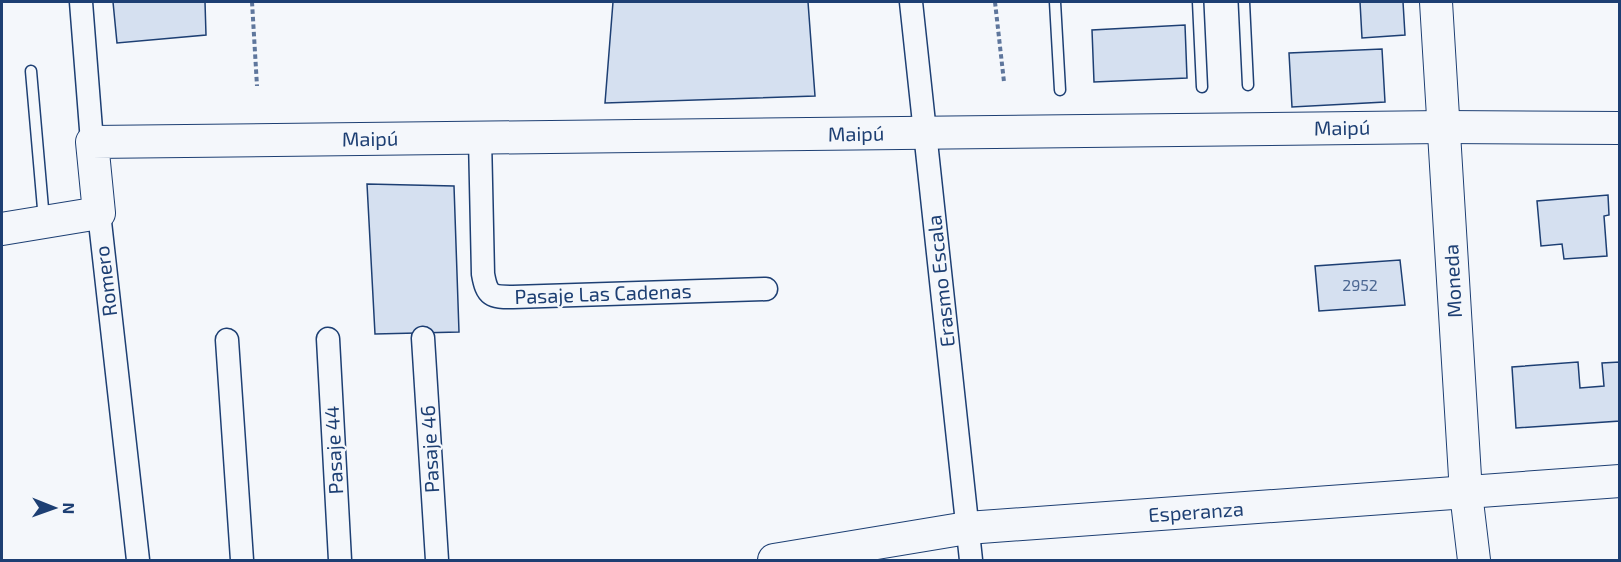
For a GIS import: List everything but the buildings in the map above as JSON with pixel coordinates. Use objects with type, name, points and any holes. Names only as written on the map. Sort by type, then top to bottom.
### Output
[{"type":"street","name":"Romero","points":[[81,2],[99,213],[138,561]]},
{"type":"street","name":"Erasmo Escala","points":[[910,2],[971,561]]},
{"type":"street","name":"Moneda","points":[[1436,2],[1466,493],[1474,561]]},
{"type":"street","name":"Maipú","points":[[92,142],[1443,127],[1620,128]]},
{"type":"street","name":"Pasaje Las Cadenas","points":[[480,138],[483,274],[487,291],[491,295],[513,297],[766,289]]},
{"type":"street","points":[[2,229],[99,213]]},
{"type":"street","name":"Pasaje 46","points":[[423,338],[437,561]]},
{"type":"street","name":"Pasaje 44","points":[[328,339],[340,561]]},
{"type":"street","points":[[227,340],[242,561]]},
{"type":"street","name":"Esperanza","points":[[774,561],[967,528],[1620,481]]},
{"type":"lane","points":[[1055,2],[1060,90]]},
{"type":"lane","points":[[1198,2],[1202,87]]},
{"type":"lane","points":[[1244,2],[1248,85]]},
{"type":"lane","points":[[31,71],[44,222]]},
{"type":"path","points":[[252,2],[257,86]]},
{"type":"path","points":[[995,2],[1004,82]]}]
